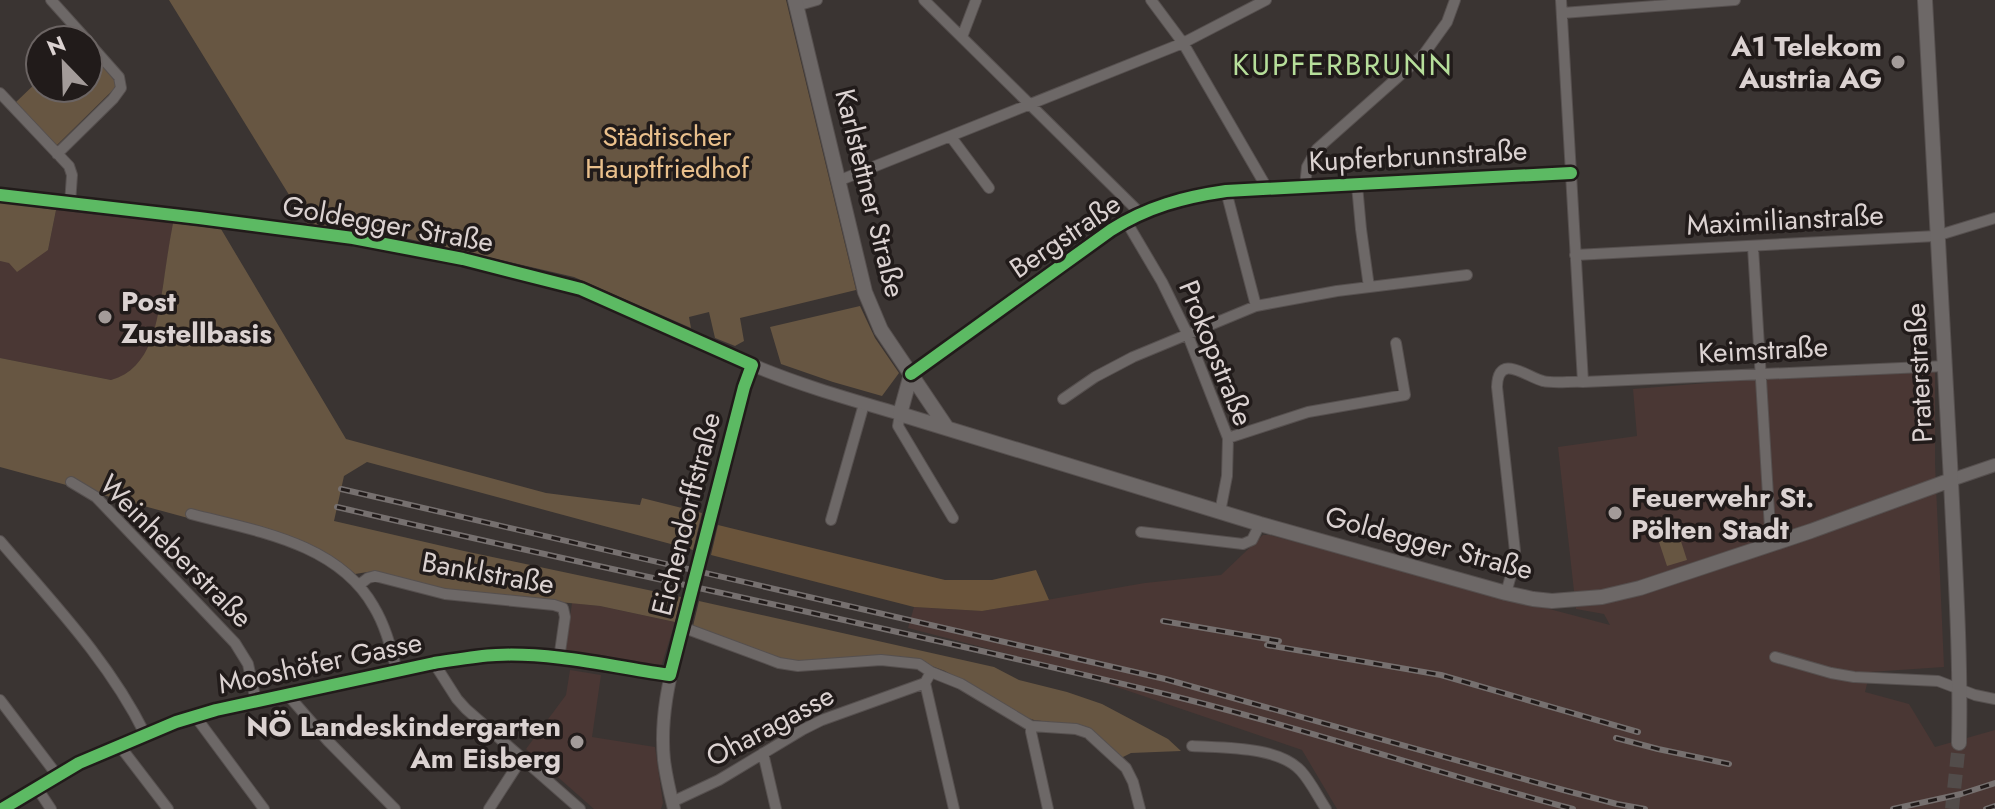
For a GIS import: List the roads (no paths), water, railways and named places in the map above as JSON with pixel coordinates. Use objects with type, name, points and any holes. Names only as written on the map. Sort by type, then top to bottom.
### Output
[{"type":"main road","name":"Praterstraße","points":[[1925,0],[1936,236],[1946,366],[1960,688],[1959,743]]},
{"type":"main road","name":"Karlstettner Straße","points":[[796,3],[865,292],[881,330],[947,428]]},
{"type":"main road","points":[[907,416],[911,374]]},
{"type":"main road","points":[[907,416],[921,388]]},
{"type":"main road","name":"Goldegger Straße","points":[[907,416],[1260,524],[1506,593],[1552,601],[1602,597],[1640,588],[1951,480]]},
{"type":"street","points":[[51,0],[72,24]]},
{"type":"street","points":[[796,3],[817,0]]},
{"type":"street","points":[[924,0],[1140,213]]},
{"type":"street","points":[[962,37],[976,0]]},
{"type":"street","points":[[1151,0],[1183,43],[1267,188]]},
{"type":"street","points":[[838,181],[1183,43],[1266,0]]},
{"type":"street","points":[[1305,186],[1307,167],[1317,149],[1424,54],[1447,22],[1455,0]]},
{"type":"street","points":[[1561,0],[1583,382]]},
{"type":"street","points":[[1562,13],[1735,0]]},
{"type":"street","points":[[57,154],[121,88],[119,77],[104,60]]},
{"type":"street","points":[[0,93],[71,170],[70,204]]},
{"type":"street","points":[[951,137],[989,188]]},
{"type":"street","name":"Kupferbrunnstraße","points":[[1267,188],[1571,173]]},
{"type":"street","points":[[1357,185],[1369,287]]},
{"type":"street","name":"Bergstraße","points":[[911,374],[1140,213],[1175,201],[1226,191],[1267,188]]},
{"type":"street","points":[[1226,191],[1256,306]]},
{"type":"street","name":"Goldegger Straße","points":[[0,195],[353,238],[532,275],[581,289],[803,385],[907,416]]},
{"type":"street","name":"Maximilianstraße","points":[[1575,255],[1936,236],[1995,218]]},
{"type":"street","name":"Prokopstraße","points":[[1126,221],[1162,282],[1187,333],[1228,438],[1227,476],[1220,512]]},
{"type":"street","points":[[1753,247],[1771,545]]},
{"type":"street","points":[[1063,399],[1095,377],[1133,357],[1256,306],[1309,295],[1467,275]]},
{"type":"street","points":[[1228,438],[1308,412],[1405,395],[1396,343]]},
{"type":"street","name":"Eichendorffstraße","points":[[673,806],[663,745],[670,675],[752,365]]},
{"type":"street","name":"Keimstraße","points":[[1506,593],[1515,551],[1497,380],[1502,373],[1514,368],[1542,381],[1583,382],[1946,366]]},
{"type":"street","points":[[831,520],[864,404]]},
{"type":"street","points":[[907,416],[898,426],[953,518]]},
{"type":"street","points":[[1951,480],[1995,465]]},
{"type":"street","name":"Weinheberstraße","points":[[71,482],[96,497],[235,643],[248,664],[256,701]]},
{"type":"street","points":[[191,514],[252,530],[316,552],[340,567],[373,604],[382,622],[397,671]]},
{"type":"street","points":[[1141,532],[1243,544],[1252,540],[1260,524]]},
{"type":"street","points":[[0,541],[89,645],[129,702],[145,734]]},
{"type":"street","name":"Banklstraße","points":[[359,585],[375,576],[445,594],[563,608],[565,617],[559,659]]},
{"type":"street","points":[[683,623],[779,663],[798,666],[881,660],[919,664],[961,684],[1031,726],[1076,729],[1088,733],[1126,768],[1140,809]]},
{"type":"street","name":"Mooshöfer Gasse","points":[[2,809],[57,775],[119,745],[195,716],[434,663],[499,655],[559,659],[670,675]]},
{"type":"street","points":[[1775,657],[1854,677],[1938,681],[1995,699]]},
{"type":"street","points":[[434,663],[466,709],[580,809]]},
{"type":"street","points":[[931,672],[925,683],[954,809]]},
{"type":"street","name":"Oharagasse","points":[[673,806],[822,720],[925,683]]},
{"type":"street","points":[[287,694],[395,809]]},
{"type":"street","points":[[0,700],[57,775]]},
{"type":"street","points":[[195,716],[264,809]]},
{"type":"street","points":[[1031,726],[1048,809]]},
{"type":"street","points":[[119,745],[168,809]]},
{"type":"street","points":[[1192,746],[1244,749],[1282,758],[1303,773],[1326,809]]},
{"type":"street","points":[[763,753],[776,809]]},
{"type":"street","points":[[489,809],[522,758]]},
{"type":"street","points":[[37,788],[51,809]]},
{"type":"tunnel","points":[[1952,809],[1959,743]]},
{"type":"railway","points":[[341,489],[1165,679],[1567,791],[1645,809]]},
{"type":"railway","points":[[337,507],[1173,696],[1573,809]]},
{"type":"railway","points":[[1163,621],[1279,641]]},
{"type":"railway","points":[[1267,645],[1441,675],[1638,732]]},
{"type":"railway","points":[[1616,738],[1729,764]]},
{"type":"railway","points":[[1893,809],[1995,783]]},
{"type":"railway","points":[[1986,809],[1995,806]]},
{"type":"place","name":"A1 Telekom Austria AG","points":[[1898,62]]},
{"type":"place","name":"Post Zustellbasis","points":[[105,317]]},
{"type":"place","name":"Feuerwehr St. Pölten Stadt","points":[[1615,513]]},
{"type":"place","name":"NÖ Landeskindergarten Am Eisberg","points":[[577,742]]},
{"type":"district","name":"KUPFERBRUNN","points":[[1343,64]]},
{"type":"park label","name":"Städtischer Hauptfriedhof","points":[[667,152]]}]
